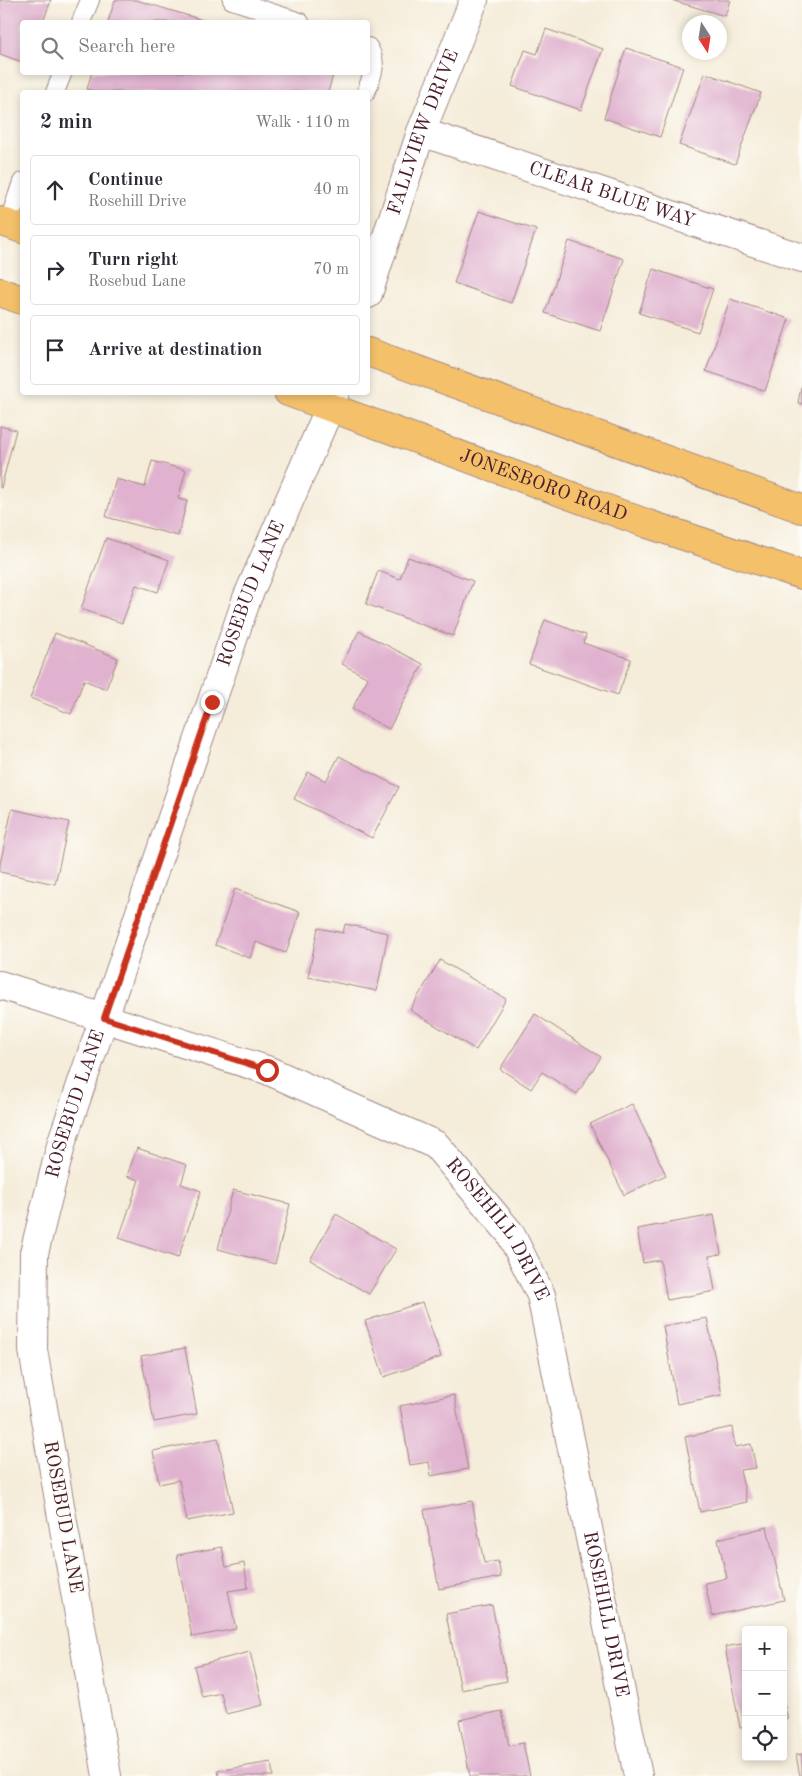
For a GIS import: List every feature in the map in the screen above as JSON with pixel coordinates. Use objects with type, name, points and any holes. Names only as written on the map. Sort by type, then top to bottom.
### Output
[{"type":"main road","points":[[0,292],[20,299]]},
{"type":"main road","points":[[370,353],[802,508]]},
{"type":"main road","name":"JONESBORO ROAD","points":[[304,395],[332,400],[648,524],[802,576]]},
{"type":"street","name":"FALLVIEW DRIVE","points":[[370,288],[421,132],[474,0]]},
{"type":"street","name":"CLEAR BLUE WAY","points":[[421,132],[802,258]]},
{"type":"street","name":"ROSEBUD LANE","points":[[107,1776],[33,1350],[34,1253],[62,1141],[248,598],[332,400]]},
{"type":"street","name":"ROSEHILL DRIVE","points":[[0,985],[267,1070],[436,1145],[510,1233],[541,1295],[638,1776]]},
{"type":"lane","points":[[83,20],[90,0]]},
{"type":"lane","points":[[232,0],[294,20]]},
{"type":"lane","points":[[367,90],[372,75],[374,58],[370,51]]},
{"type":"lane","points":[[56,90],[62,75]]},
{"type":"lane","points":[[10,225],[20,189]]},
{"type":"building","points":[[0,0],[51,0],[44,20],[20,20],[20,61],[0,54]]},
{"type":"building","points":[[115,0],[136,0],[202,20],[109,20]]},
{"type":"building","points":[[671,0],[730,0],[725,15]]},
{"type":"building","points":[[546,29],[603,49],[581,110],[512,86],[525,50],[537,54]]},
{"type":"building","points":[[626,48],[683,67],[660,137],[604,118]]},
{"type":"building","points":[[705,73],[761,93],[735,164],[679,145]]},
{"type":"building","points":[[91,75],[333,75],[329,90],[87,89]]},
{"type":"building","points":[[479,211],[536,230],[511,303],[454,283]]},
{"type":"building","points":[[569,241],[624,259],[600,331],[545,313]]},
{"type":"building","points":[[653,269],[713,289],[698,332],[639,313]]},
{"type":"building","points":[[730,299],[789,319],[765,391],[706,371]]},
{"type":"building","points":[[802,387],[802,404],[798,403]]},
{"type":"building","points":[[0,426],[16,430],[1,488],[0,488]]},
{"type":"building","points":[[152,461],[186,470],[178,499],[187,501],[178,536],[106,517],[116,479],[145,487]]},
{"type":"building","points":[[106,538],[169,560],[158,592],[136,585],[122,623],[81,609]]},
{"type":"building","points":[[408,557],[473,581],[453,636],[366,604],[378,571],[400,579]]},
{"type":"building","points":[[545,620],[586,635],[583,643],[631,659],[618,695],[529,664]]},
{"type":"building","points":[[359,631],[423,664],[389,729],[352,709],[368,678],[342,664]]},
{"type":"building","points":[[55,633],[118,658],[106,689],[84,680],[71,714],[30,698]]},
{"type":"building","points":[[339,756],[399,787],[372,838],[294,799],[308,772],[326,781]]},
{"type":"building","points":[[12,809],[69,822],[55,884],[0,872]]},
{"type":"building","points":[[235,889],[300,912],[286,953],[256,942],[250,958],[215,945]]},
{"type":"building","points":[[345,924],[388,933],[377,991],[308,977],[318,928],[343,933]]},
{"type":"building","points":[[440,960],[506,999],[476,1050],[410,1010]]},
{"type":"building","points":[[535,1014],[601,1057],[577,1094],[542,1072],[531,1089],[500,1069]]},
{"type":"building","points":[[632,1104],[666,1175],[624,1195],[590,1124]]},
{"type":"building","points":[[137,1148],[187,1165],[181,1184],[201,1191],[178,1258],[119,1238],[139,1180],[127,1176]]},
{"type":"building","points":[[233,1190],[290,1204],[275,1264],[218,1249]]},
{"type":"building","points":[[336,1214],[396,1249],[369,1294],[310,1260]]},
{"type":"building","points":[[714,1215],[721,1254],[709,1256],[715,1291],[667,1300],[660,1260],[643,1263],[637,1229]]},
{"type":"building","points":[[422,1302],[441,1357],[384,1377],[365,1321]]},
{"type":"building","points":[[707,1318],[722,1395],[677,1404],[663,1326]]},
{"type":"building","points":[[185,1348],[197,1414],[154,1422],[141,1356]]},
{"type":"building","points":[[454,1395],[468,1469],[431,1476],[429,1462],[410,1465],[400,1406]]},
{"type":"building","points":[[732,1427],[735,1447],[751,1444],[756,1468],[740,1470],[747,1502],[700,1512],[685,1437]]},
{"type":"building","points":[[218,1438],[233,1512],[187,1521],[179,1480],[159,1484],[153,1451]]},
{"type":"building","points":[[472,1501],[484,1563],[498,1561],[501,1577],[439,1589],[424,1510]]},
{"type":"building","points":[[767,1527],[784,1600],[712,1616],[705,1583],[727,1578],[718,1539]]},
{"type":"building","points":[[222,1547],[226,1567],[244,1563],[248,1588],[228,1591],[236,1629],[192,1637],[177,1555]]},
{"type":"building","points":[[492,1605],[507,1681],[461,1690],[446,1614]]},
{"type":"building","points":[[742,1644],[742,1728],[740,1728],[725,1647]]},
{"type":"building","points":[[250,1652],[263,1705],[226,1714],[221,1693],[202,1697],[194,1666]]},
{"type":"building","points":[[502,1711],[509,1746],[523,1743],[530,1776],[470,1776],[459,1720]]},
{"type":"building","points":[[802,1754],[802,1776],[800,1776],[796,1755]]},
{"type":"building","points":[[271,1762],[273,1776],[219,1776],[218,1771]]},
{"type":"route","points":[[212,702],[104,1018],[267,1070]]}]
